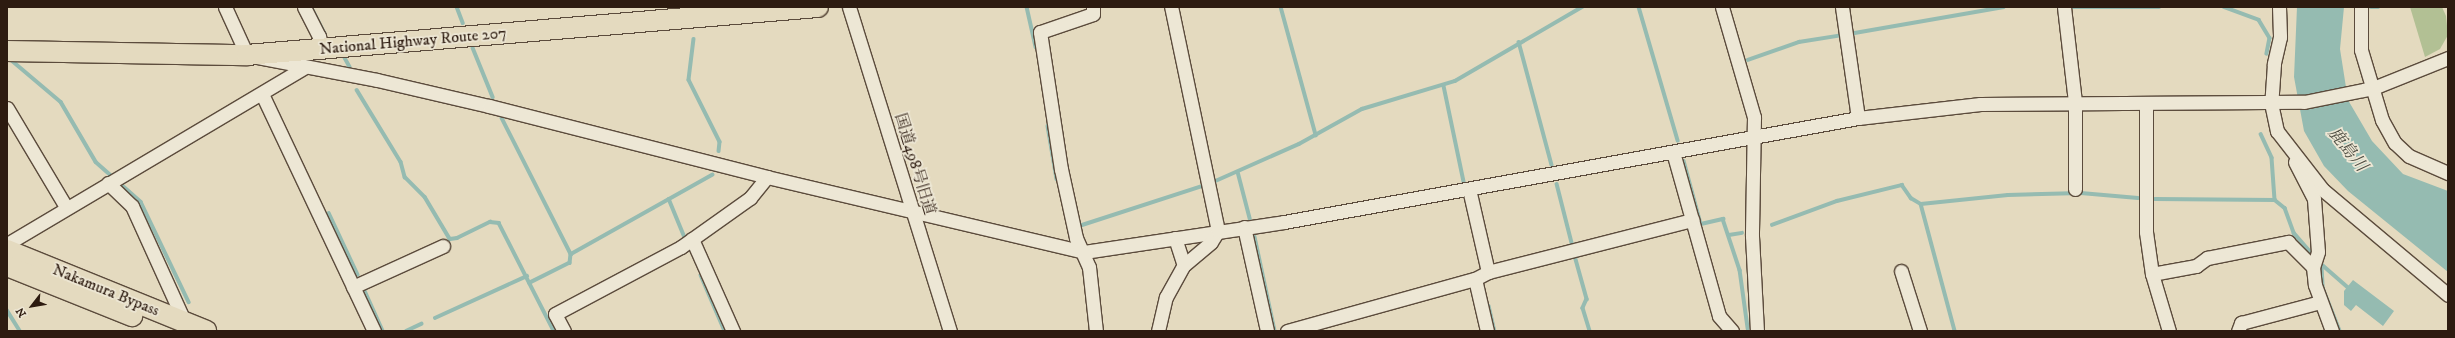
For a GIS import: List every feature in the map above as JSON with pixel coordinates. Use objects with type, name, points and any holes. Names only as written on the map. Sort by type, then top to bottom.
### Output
[{"type":"highway","name":"National Highway Route 207","points":[[9,49],[247,55],[719,11],[818,7]]},
{"type":"highway","name":"Nakamura Bypass","points":[[7,250],[177,327]]},
{"type":"highway","name":"Nakamura Bypass","points":[[7,266],[177,327],[206,331]]},
{"type":"street","points":[[225,7],[247,55],[304,68],[377,80],[489,106],[767,177],[1084,252],[1469,189],[1858,118],[1980,104],[2075,102],[2146,104],[2285,103],[2358,92],[2373,88],[2448,58]]},
{"type":"street","points":[[304,7],[319,36],[322,49]]},
{"type":"street","name":"国道498号旧道","points":[[849,7],[950,331]]},
{"type":"street","points":[[1093,7],[1093,14],[1040,32],[1061,169],[1074,227],[1089,267],[1096,331]]},
{"type":"street","points":[[1158,331],[1166,297],[1184,265],[1211,242],[1218,231],[1171,7]]},
{"type":"street","points":[[1722,7],[1754,116],[1752,236],[1757,331]]},
{"type":"street","points":[[1842,7],[1858,118]]},
{"type":"street","points":[[2064,7],[2075,102],[2075,190]]},
{"type":"street","points":[[2279,7],[2280,37],[2274,64],[2271,103],[2278,131],[2292,152],[2323,190],[2448,295]]},
{"type":"street","points":[[2361,7],[2361,50],[2382,120],[2395,143],[2409,156],[2448,173]]},
{"type":"street","points":[[7,244],[66,207],[262,94],[304,68]]},
{"type":"street","points":[[262,94],[374,331]]},
{"type":"street","points":[[2146,104],[2146,232],[2152,274],[2169,331]]},
{"type":"street","points":[[7,108],[66,207]]},
{"type":"street","points":[[1673,152],[1719,316],[1732,331]]},
{"type":"street","points":[[2292,152],[2298,173],[2314,199],[2318,252],[2313,266],[2320,302],[2332,331]]},
{"type":"street","points":[[564,331],[555,314],[692,239],[750,198],[767,177]]},
{"type":"street","points":[[113,180],[132,206],[177,327]]},
{"type":"street","points":[[1469,189],[1488,272]]},
{"type":"street","points":[[1286,331],[1475,279],[1488,272],[1692,220]]},
{"type":"street","points":[[1244,227],[1266,331]]},
{"type":"street","points":[[1176,238],[1184,265]]},
{"type":"street","points":[[692,239],[733,331]]},
{"type":"street","points":[[2152,274],[2196,266],[2207,258],[2288,242],[2313,266]]},
{"type":"street","points":[[353,287],[443,246]]},
{"type":"street","points":[[1900,271],[1920,331]]},
{"type":"street","points":[[1475,279],[1487,331]]},
{"type":"street","points":[[2238,331],[2241,323],[2320,302]]},
{"type":"green space","points":[[2410,7],[2442,7],[2446,16],[2448,35],[2440,49],[2425,57]]},
{"type":"water","name":"鹿島川","points":[[2297,7],[2344,7],[2340,49],[2348,100],[2372,141],[2403,174],[2448,191],[2448,272],[2348,191],[2324,166],[2304,131],[2294,77]]},
{"type":"water","points":[[2353,280],[2394,311],[2383,326],[2356,305],[2351,311],[2344,305],[2344,291]]},
{"type":"waterway","points":[[457,7],[463,23]]},
{"type":"waterway","points":[[1027,7],[1036,47]]},
{"type":"waterway","points":[[1281,7],[1316,135]]},
{"type":"waterway","points":[[1211,183],[1299,144],[1362,109],[1455,81],[1582,7]]},
{"type":"waterway","points":[[1639,7],[1678,140]]},
{"type":"waterway","points":[[1849,34],[2004,7]]},
{"type":"waterway","points":[[2071,7],[2159,7]]},
{"type":"waterway","points":[[2224,7],[2259,20],[2270,38],[2267,54]]},
{"type":"waterway","points":[[2371,7],[2378,7]]},
{"type":"waterway","points":[[313,10],[325,34]]},
{"type":"waterway","points":[[1748,60],[1799,42],[1843,35]]},
{"type":"waterway","points":[[694,39],[689,80],[720,142],[719,151]]},
{"type":"waterway","points":[[1519,42],[1552,165]]},
{"type":"waterway","points":[[473,48],[493,97]]},
{"type":"waterway","points":[[9,58],[61,102],[96,162],[141,202],[189,302]]},
{"type":"waterway","points":[[345,58],[350,67]]},
{"type":"waterway","points":[[1444,86],[1464,182]]},
{"type":"waterway","points":[[357,90],[401,162],[405,177],[425,197],[450,239],[457,238],[490,222],[499,223],[554,331]]},
{"type":"waterway","points":[[502,118],[571,254],[570,263],[530,283]]},
{"type":"waterway","points":[[1048,126],[1057,179]]},
{"type":"waterway","points":[[2261,134],[2272,158],[2275,200]]},
{"type":"waterway","points":[[1684,161],[1701,224],[1723,219],[1740,270],[1748,328]]},
{"type":"waterway","points":[[1238,172],[1250,218]]},
{"type":"waterway","points":[[571,254],[712,175]]},
{"type":"waterway","points":[[1557,184],[1572,243]]},
{"type":"waterway","points":[[1076,227],[1205,185]]},
{"type":"waterway","points":[[1772,225],[1837,201],[1902,185],[1911,198],[1921,204],[2008,195],[2081,193],[2138,198]]},
{"type":"waterway","points":[[669,199],[686,240]]},
{"type":"waterway","points":[[2155,199],[2275,200],[2285,208],[2294,233],[2313,255]]},
{"type":"waterway","points":[[1921,204],[1955,331]]},
{"type":"waterway","points":[[329,213],[358,275]]},
{"type":"waterway","points":[[1729,235],[1742,233]]},
{"type":"waterway","points":[[1255,237],[1275,331]]},
{"type":"waterway","points":[[1575,256],[1587,299],[1583,308],[1590,331]]},
{"type":"waterway","points":[[2318,261],[2351,290]]},
{"type":"waterway","points":[[2322,266],[2323,288],[2340,331]]},
{"type":"waterway","points":[[701,275],[725,331]]},
{"type":"waterway","points":[[435,318],[527,276]]},
{"type":"waterway","points":[[365,291],[383,331]]},
{"type":"waterway","points":[[1489,306],[1495,331]]},
{"type":"waterway","points":[[7,310],[20,331]]},
{"type":"waterway","points":[[406,331],[421,324]]}]
